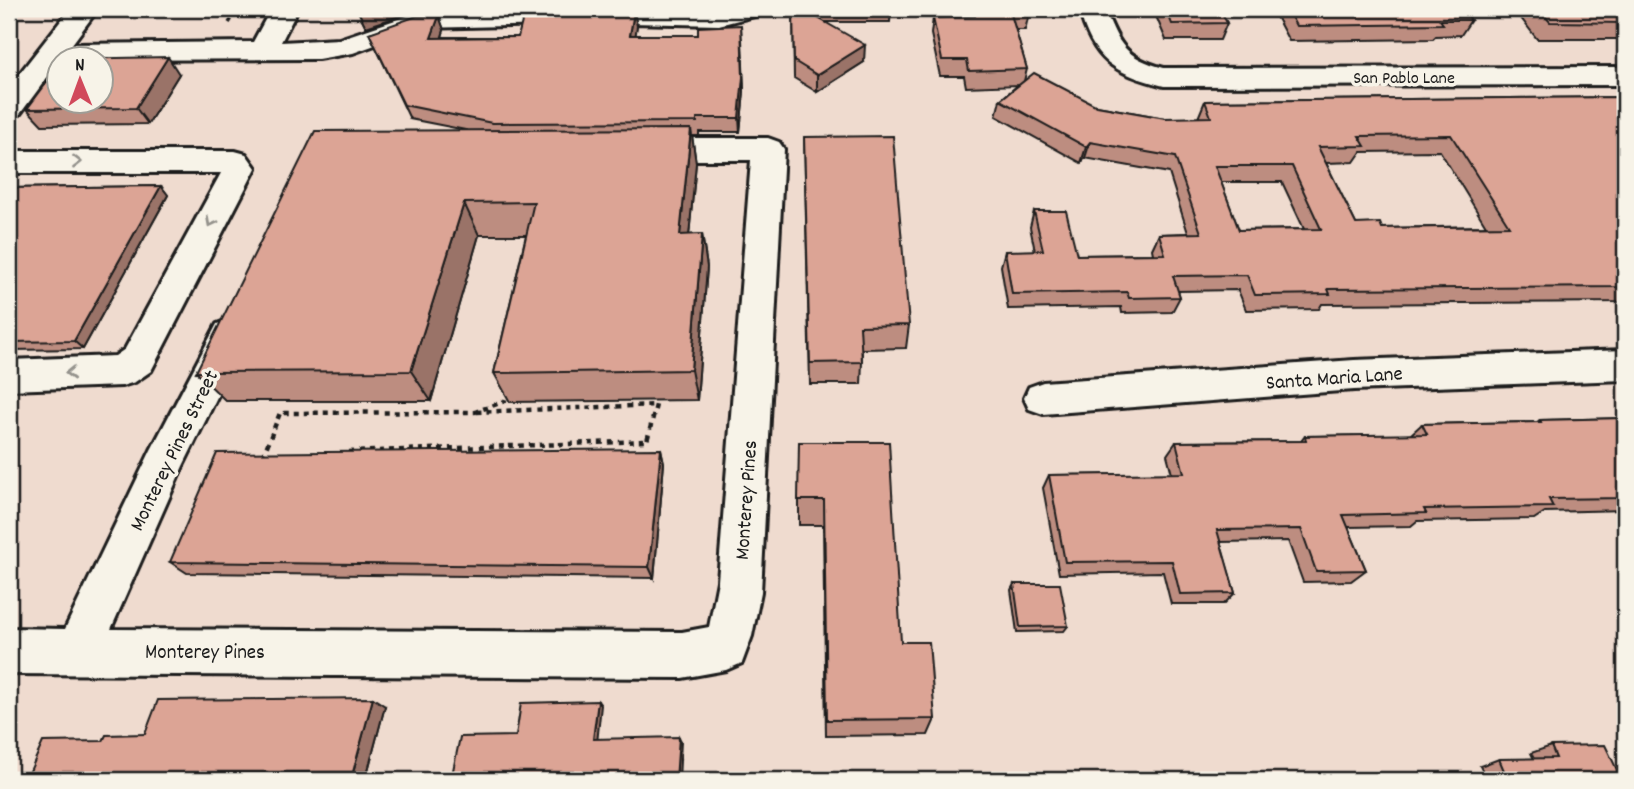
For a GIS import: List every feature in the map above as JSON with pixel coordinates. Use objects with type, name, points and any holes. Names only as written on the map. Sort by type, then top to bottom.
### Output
[{"type":"street","points":[[262,51],[284,9]]},
{"type":"street","points":[[116,52],[318,50],[342,47],[400,24],[419,20],[631,15],[719,17],[748,9]]},
{"type":"street","name":"San Pablo Lane","points":[[1092,9],[1101,38],[1116,58],[1146,73],[1182,79],[1625,76]]},
{"type":"street","points":[[56,46],[77,18]]},
{"type":"street","points":[[9,107],[46,59]]},
{"type":"street","name":"Monterey Pines","points":[[78,651],[682,655],[726,647],[738,607],[741,584],[740,557],[768,149],[610,150]]},
{"type":"street","points":[[9,162],[234,162],[240,168],[138,360],[121,371],[9,375]]},
{"type":"street","name":"Monterey Pines Street","points":[[78,651],[165,462],[247,300]]},
{"type":"street","name":"Santa Maria Lane","points":[[1043,398],[1354,374],[1625,365]]},
{"type":"street","points":[[9,651],[78,651]]},
{"type":"path","points":[[475,412],[505,401],[508,389]]},
{"type":"path","points":[[274,455],[261,456],[281,414],[475,412],[656,405],[647,441],[342,452]]},
{"type":"building","points":[[793,9],[802,9],[865,45],[817,75],[794,61]]},
{"type":"building","points":[[973,9],[1028,9],[1029,14],[1011,14],[1027,69],[969,71],[967,60],[942,60],[933,18],[975,16]]},
{"type":"building","points":[[1166,9],[1220,9],[1227,23],[1172,24]]},
{"type":"building","points":[[1287,9],[1463,9],[1471,20],[1440,20],[1443,24],[1296,26]]},
{"type":"building","points":[[1539,9],[1625,9],[1625,23],[1550,22]]},
{"type":"building","points":[[634,12],[630,35],[698,35],[698,27],[741,25],[743,77],[739,118],[697,118],[697,122],[492,123],[404,105],[369,33],[417,16],[439,16],[431,38],[518,37],[524,14]]},
{"type":"building","points":[[168,57],[136,108],[116,108],[116,58]]},
{"type":"building","points":[[1034,73],[1097,106],[1165,118],[1211,117],[1205,101],[1625,97],[1625,287],[1328,289],[1330,294],[1255,295],[1247,275],[1173,276],[1180,297],[1129,298],[1127,292],[1012,294],[1005,251],[1043,250],[1034,211],[1066,211],[1077,255],[1165,254],[1159,234],[1201,233],[1175,157],[1090,142],[1086,147],[1000,100]],"holes":[[[1451,135],[1509,226],[1382,228],[1380,223],[1356,224],[1318,147],[1365,146],[1359,136]],[[1215,166],[1292,166],[1321,229],[1239,230]]]},
{"type":"building","points":[[46,84],[46,109],[27,109]]},
{"type":"building","points":[[691,129],[680,235],[702,234],[691,370],[494,373],[534,202],[464,203],[411,371],[196,372],[315,131]]},
{"type":"building","points":[[893,136],[909,325],[860,326],[862,362],[810,363],[804,137]]},
{"type":"building","points":[[161,186],[74,341],[9,342],[9,188]]},
{"type":"building","points":[[1625,418],[1625,498],[1549,499],[1553,507],[1424,509],[1426,513],[1343,515],[1366,570],[1316,571],[1301,529],[1217,530],[1235,593],[1180,594],[1172,561],[1065,562],[1049,475],[1184,473],[1176,442],[1306,441],[1305,436],[1427,434],[1422,424]]},
{"type":"building","points":[[799,442],[889,442],[901,642],[929,642],[935,719],[827,720],[824,500],[798,500]]},
{"type":"building","points":[[661,449],[649,567],[170,562],[217,453]]},
{"type":"building","points":[[1014,584],[1060,584],[1068,626],[1020,627]]},
{"type":"building","points":[[373,698],[353,772],[163,774],[161,780],[26,780],[43,742],[103,741],[106,735],[145,734],[158,700]]},
{"type":"building","points":[[598,701],[593,739],[679,737],[676,780],[451,780],[460,737],[516,736],[521,703]]},
{"type":"building","points":[[1605,745],[1622,780],[1508,780],[1499,759],[1556,758],[1551,746]]},
{"type":"waterway","points":[[9,9],[16,9]]},
{"type":"waterway","points":[[128,15],[158,9]]}]
